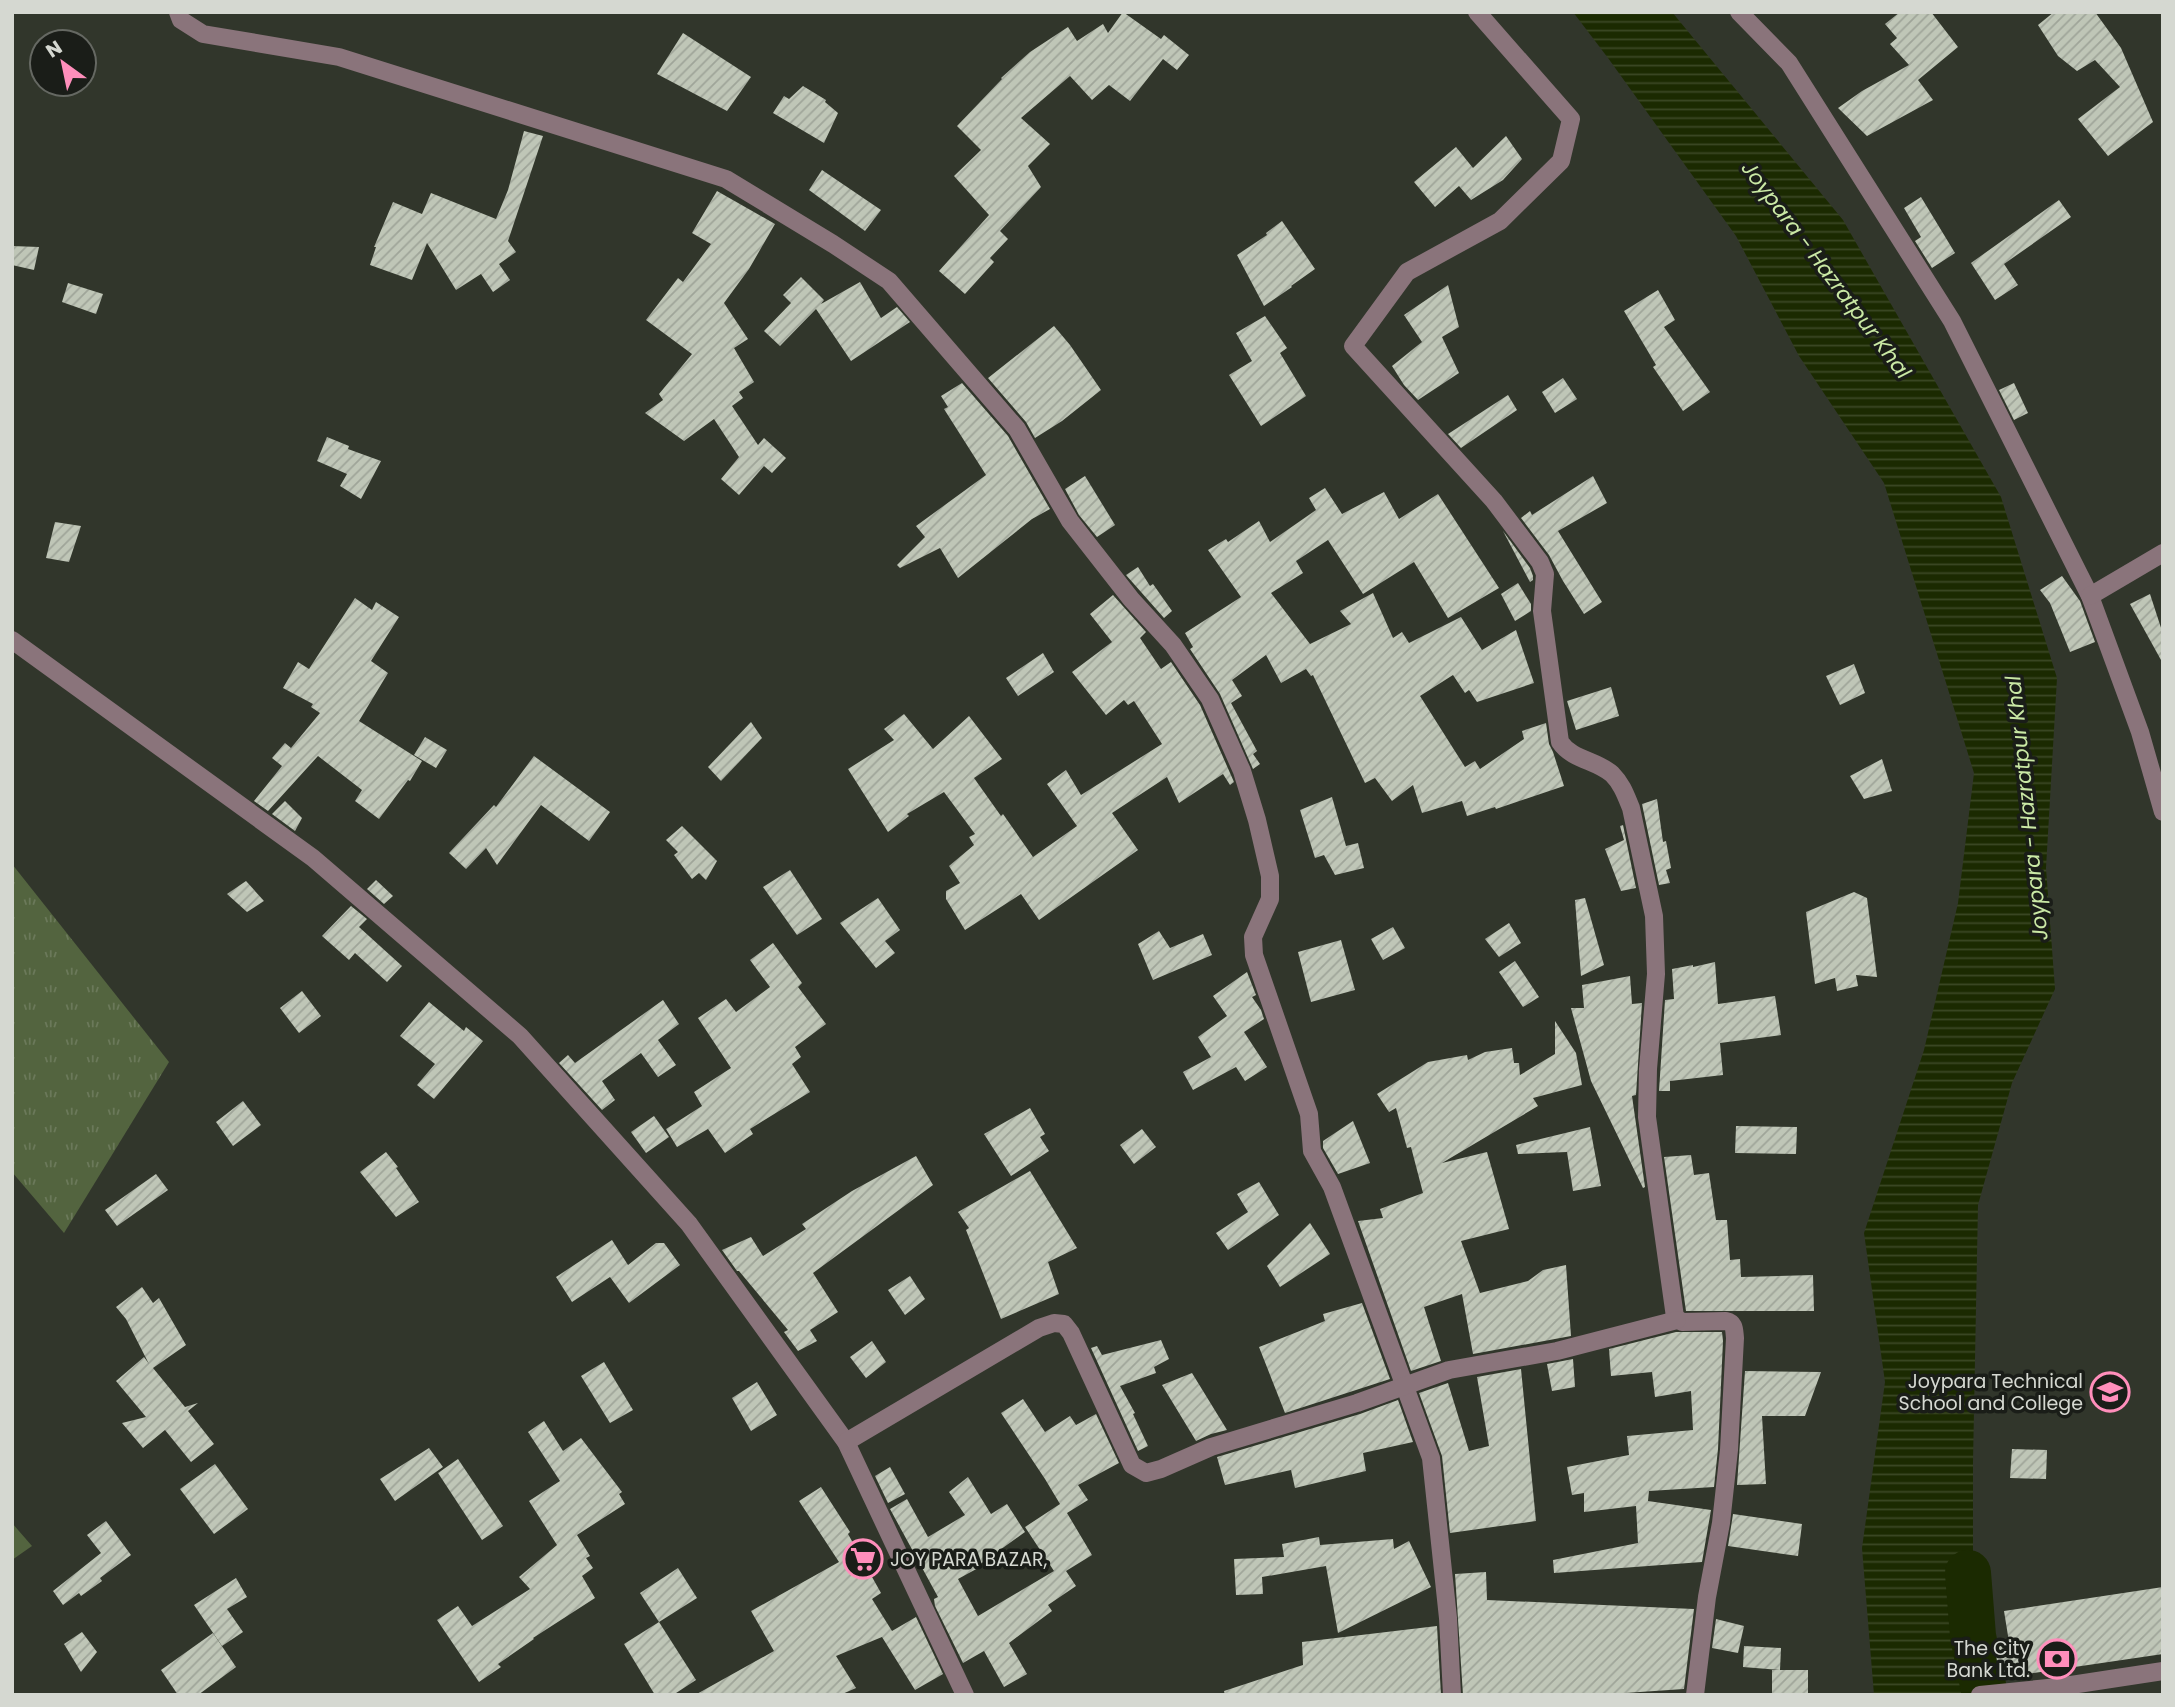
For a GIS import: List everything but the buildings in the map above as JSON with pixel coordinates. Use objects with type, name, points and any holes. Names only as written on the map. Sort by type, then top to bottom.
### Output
[{"type":"street","points":[[178,12],[181,20],[203,34],[339,57],[726,179],[889,281],[1017,429],[1070,521],[1131,599],[1173,645],[1210,699],[1242,771],[1270,876],[1270,899],[1253,937],[1254,955],[1308,1114],[1312,1151],[1332,1187],[1431,1458],[1448,1618],[1452,1695]]},
{"type":"street","points":[[1476,12],[1571,119],[1561,161],[1500,221],[1407,272],[1353,346],[1494,501],[1540,562],[1545,574],[1542,611],[1560,743],[1571,754],[1611,773],[1625,792],[1631,808],[1654,916],[1656,974],[1647,1117],[1677,1320]]},
{"type":"street","points":[[1739,12],[1789,63],[1952,321],[2090,596],[2140,732],[2163,812]]},
{"type":"street","points":[[2090,596],[2163,553]]},
{"type":"street","points":[[12,640],[313,858],[520,1036],[690,1224],[846,1442],[965,1695]]},
{"type":"street","points":[[846,1442],[1039,1328],[1054,1323],[1064,1324],[1071,1333],[1132,1465],[1146,1473],[1211,1447],[1357,1403],[1449,1370],[1557,1351],[1677,1320],[1731,1322],[1734,1325],[1735,1338],[1732,1411],[1722,1511],[1707,1597],[1695,1695]]},
{"type":"street","points":[[1980,1695],[2058,1687],[2163,1671]]},
{"type":"green space","points":[[12,864],[169,1062],[64,1233],[12,1172]]},
{"type":"green space","points":[[12,1523],[32,1546],[12,1560]]},
{"type":"water","points":[[1573,12],[1672,12],[1843,220],[2001,497],[2057,678],[2046,868],[2055,989],[2012,1083],[1978,1205],[1973,1636],[1985,1695],[1874,1695],[1862,1548],[1885,1382],[1864,1233],[1924,1050],[1958,903],[1974,773],[1884,483],[1799,356],[1736,236]]},
{"type":"waterway","name":"Joypara - Hazratpur Khal","points":[[1968,1573],[1973,1636],[1985,1695]]},
{"type":"place","name":"Joypara Technical School and College","points":[[2110,1392]]},
{"type":"place","name":"JOY PARA BAZAR,","points":[[863,1559]]},
{"type":"place","name":"The City Bank Ltd.","points":[[2057,1659]]}]
